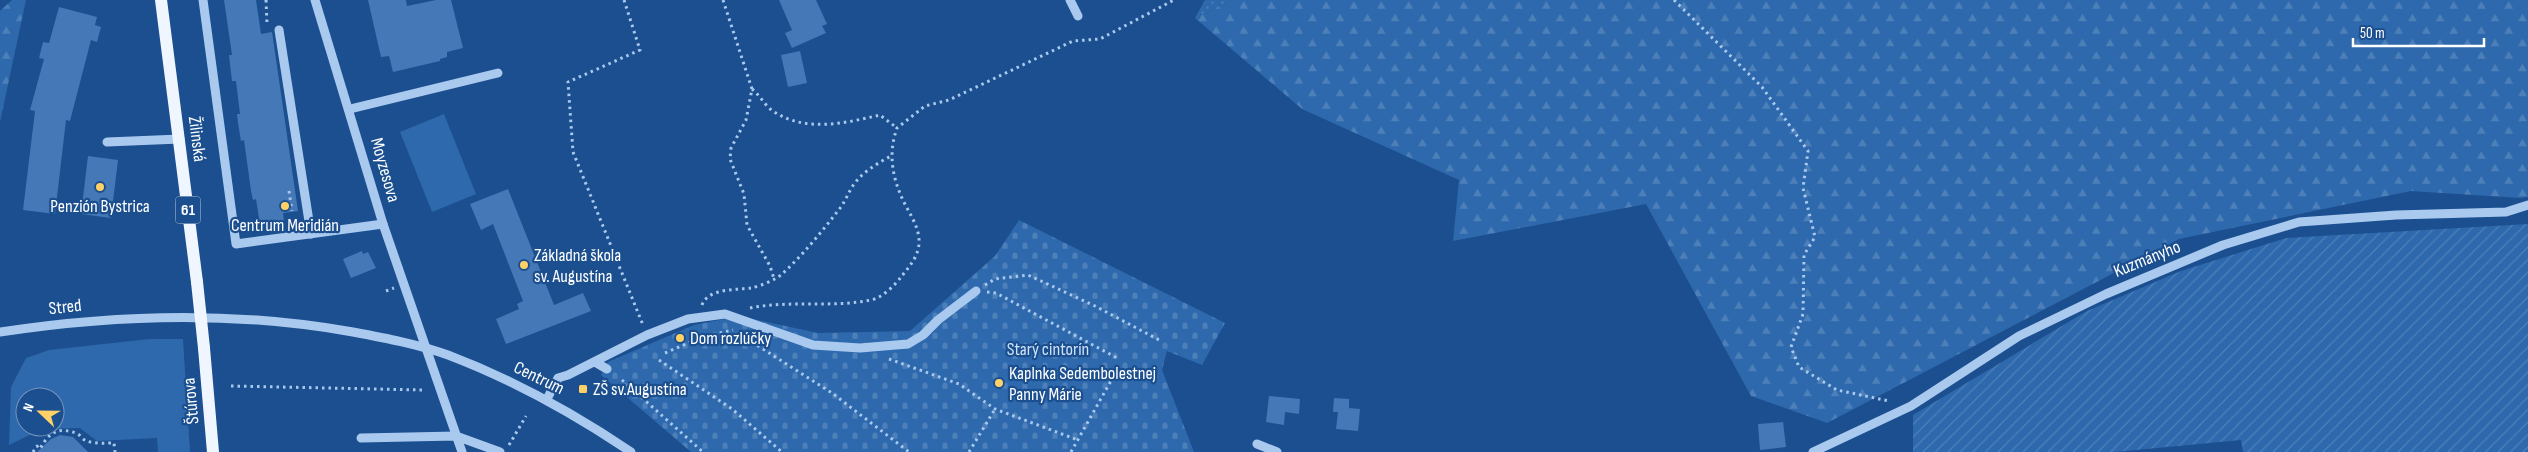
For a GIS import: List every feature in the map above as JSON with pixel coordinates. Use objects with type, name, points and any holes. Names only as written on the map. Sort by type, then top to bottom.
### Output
[{"type":"main road","name":"Žilinská","points":[[161,0],[180,139],[204,348]]},
{"type":"main road","name":"Štúrova","points":[[204,348],[213,452]]},
{"type":"street","points":[[203,0],[236,244],[384,224]]},
{"type":"street","name":"Moyzesova","points":[[315,0],[384,224],[425,348]]},
{"type":"street","points":[[1070,0],[1078,16]]},
{"type":"street","points":[[280,30],[311,234]]},
{"type":"street","points":[[350,109],[498,73]]},
{"type":"street","points":[[107,142],[180,139]]},
{"type":"street","name":"Kuzmányho","points":[[1813,452],[1911,406],[2019,336],[2106,294],[2224,246],[2298,222],[2396,215],[2506,212],[2528,206]]},
{"type":"street","points":[[547,399],[558,378],[595,362],[648,335],[698,317],[725,314],[813,345],[860,348],[908,344],[923,336],[938,320],[976,291]]},
{"type":"street","name":"Stred","points":[[0,332],[53,324],[133,317],[246,320]]},
{"type":"street","name":"Centrum","points":[[246,320],[296,323],[372,336],[425,348],[478,368],[547,399],[631,452]]},
{"type":"street","points":[[425,348],[462,452]]},
{"type":"street","points":[[595,362],[607,369]]},
{"type":"street","points":[[361,438],[456,436],[500,452]]},
{"type":"street","points":[[1257,444],[1277,452]]},
{"type":"path","points":[[266,0],[267,16]]},
{"type":"path","points":[[624,0],[640,50],[568,82],[569,99],[573,152],[648,335]]},
{"type":"path","points":[[723,0],[752,89],[746,120],[731,148],[730,159],[744,194],[747,226],[770,266],[774,279]]},
{"type":"path","points":[[725,314],[756,307],[836,304],[874,299],[897,283],[914,260],[919,244],[917,228],[902,198],[891,156],[897,128],[925,106],[949,100],[1072,41],[1100,39],[1174,0]]},
{"type":"path","points":[[1674,0],[1762,87],[1808,151],[1802,188],[1814,237],[1804,254],[1803,314],[1792,347],[1798,367],[1837,390],[1911,406]]},
{"type":"path","points":[[752,89],[760,95],[771,110],[807,125],[833,124],[880,115],[897,128]]},
{"type":"path","points":[[698,317],[704,301],[713,295],[733,289],[752,288],[781,275],[823,230],[843,205],[853,185],[871,167],[891,156]]},
{"type":"path","points":[[976,291],[995,279],[1028,275],[1095,306],[1161,341]]},
{"type":"path","points":[[976,291],[996,293],[1119,359]]},
{"type":"path","points":[[665,353],[702,338],[756,325]]},
{"type":"path","points":[[735,330],[832,393],[909,452]]},
{"type":"path","points":[[887,358],[958,384],[995,409],[1078,440]]},
{"type":"path","points":[[659,360],[732,409],[782,452]]},
{"type":"path","points":[[1071,452],[1117,370]]},
{"type":"path","points":[[622,380],[703,452]]},
{"type":"path","points":[[231,386],[423,390]]},
{"type":"path","points":[[969,452],[995,409]]},
{"type":"path","points":[[506,452],[526,416]]},
{"type":"path","points":[[33,452],[36,446],[40,449],[47,436],[57,431],[66,431],[80,435],[87,442],[114,443],[115,452]]},
{"type":"green space","points":[[12,0],[26,0],[0,122],[0,11]]},
{"type":"green space","points":[[1205,0],[1234,0],[1195,18]]},
{"type":"green space","points":[[1234,0],[2528,0],[2528,197],[2411,191],[2179,239],[1827,423],[1751,396],[1646,204],[1453,241],[1459,180],[1302,109],[1195,18]]},
{"type":"green space","points":[[444,114],[476,194],[432,212],[400,132]]},
{"type":"green space","name":"Starý cintorín","points":[[1019,220],[1225,323],[1202,365],[1167,351],[1162,370],[1194,452],[691,452],[601,375],[608,362],[694,325],[739,316],[818,333],[910,331],[995,256]]},
{"type":"green space","points":[[2528,224],[2528,452],[2243,452],[2241,440],[2115,452],[1913,452],[1913,415],[2087,311],[2181,271],[2286,238]]},
{"type":"green space","points":[[149,339],[183,339],[190,452],[158,452],[157,438],[97,441],[80,428],[65,428],[65,387],[15,387],[15,437],[26,437],[9,445],[11,387],[26,358],[49,350]]},
{"type":"building","points":[[224,0],[256,0],[261,34],[272,32],[298,211],[283,213],[284,221],[260,225],[256,199],[253,200],[244,140],[241,141],[238,123],[237,114],[240,114],[236,81],[232,81],[229,55],[232,55]]},
{"type":"building","points":[[368,0],[406,0],[407,6],[436,0],[451,0],[463,48],[447,52],[447,57],[440,59],[440,61],[393,72],[389,56],[381,57]]},
{"type":"building","points":[[779,0],[816,0],[827,24],[822,26],[826,33],[792,48],[785,33],[792,30]]},
{"type":"building","points":[[59,7],[97,17],[95,25],[101,27],[97,42],[91,40],[70,121],[66,120],[55,214],[23,210],[35,111],[30,110],[44,59],[39,58],[43,42],[49,43]]},
{"type":"building","points":[[800,51],[807,83],[788,87],[781,55]]},
{"type":"building","name":"Penzión Bystrica","points":[[88,156],[118,160],[111,218],[81,214]]},
{"type":"building","name":"Základná škola sv. Augustína","points":[[508,189],[554,305],[583,293],[591,311],[506,344],[496,319],[519,309],[517,304],[523,301],[493,224],[481,230],[470,204]]},
{"type":"building","points":[[362,251],[363,254],[368,252],[376,268],[351,278],[343,259]]},
{"type":"building","points":[[1269,396],[1300,399],[1299,414],[1285,412],[1284,425],[1266,422]]},
{"type":"building","points":[[1334,398],[1349,399],[1349,408],[1360,409],[1358,431],[1336,429],[1338,412],[1333,412]]},
{"type":"building","points":[[1783,422],[1786,447],[1760,450],[1758,424]]},
{"type":"building","points":[[65,436],[73,437],[88,452],[37,452],[51,439]]},
{"type":"place","name":"Penzión Bystrica","points":[[100,187]]},
{"type":"place","name":"Centrum Meridián","points":[[285,206]]},
{"type":"place","name":"Základná škola sv. Augustína","points":[[524,265]]},
{"type":"place","name":"Dom rozlúčky","points":[[680,338]]},
{"type":"place","name":"Kaplnka Sedembolestnej Panny Márie","points":[[999,383]]},
{"type":"place","name":"ZŠ sv.Augustína","points":[[583,389]]}]
